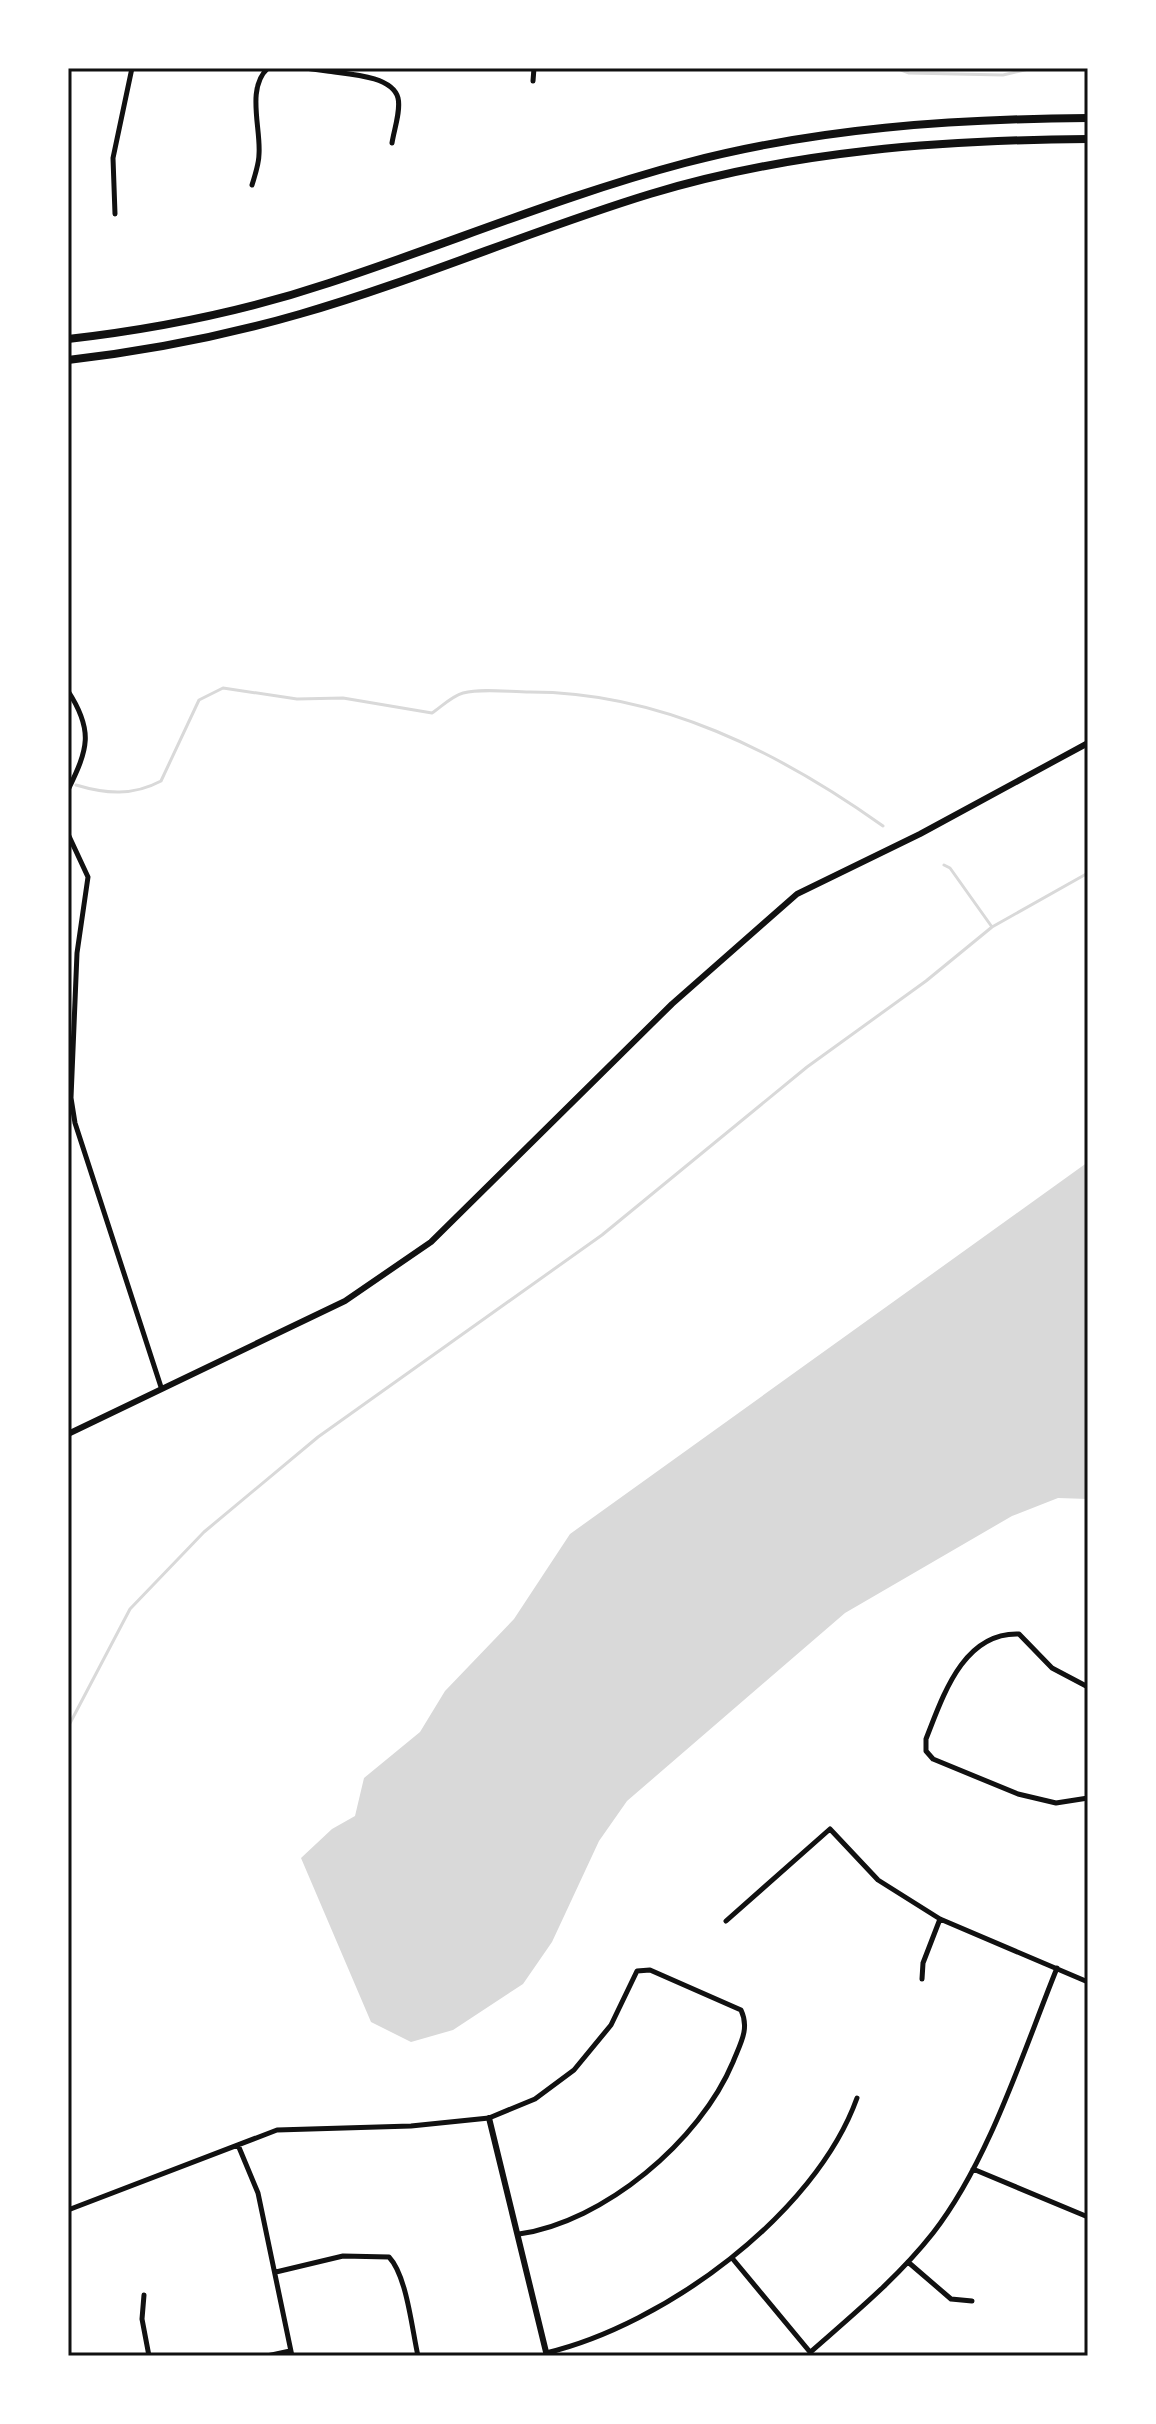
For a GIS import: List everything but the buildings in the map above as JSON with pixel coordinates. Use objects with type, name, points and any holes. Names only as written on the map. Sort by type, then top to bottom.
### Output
[{"type":"highway","points":[[68,339],[172,323],[294,294],[529,212],[689,162],[791,141],[905,124],[1088,118]]},
{"type":"highway","points":[[68,360],[176,344],[300,314],[650,194],[725,175],[908,145],[1088,139]]},
{"type":"street","points":[[115,214],[113,158],[132,68]]},
{"type":"street","points":[[252,185],[259,155],[257,90],[261,74],[268,68]]},
{"type":"street","points":[[305,68],[370,79],[394,90],[399,99],[392,143]]},
{"type":"street","points":[[533,81],[534,68]]},
{"type":"street","points":[[68,691],[78,707],[87,738],[85,756],[68,790]]},
{"type":"street","points":[[68,1434],[345,1301],[431,1242],[672,1004],[797,894],[946,820],[1088,743]]},
{"type":"street","points":[[68,834],[88,877],[77,953],[71,1098],[75,1123],[161,1387]]},
{"type":"street","points":[[1088,1687],[1052,1668],[1019,1634],[1004,1633],[987,1639],[960,1666],[926,1739],[926,1751],[933,1759],[1018,1794],[1056,1803],[1088,1798]]},
{"type":"street","points":[[726,1921],[830,1829],[878,1880],[940,1919],[1088,1982]]},
{"type":"street","points":[[922,1979],[923,1963],[940,1919]]},
{"type":"street","points":[[732,2258],[808,2354],[861,2310],[934,2232],[973,2169],[1057,1968]]},
{"type":"street","points":[[68,2210],[277,2130],[411,2126],[489,2118],[535,2099],[574,2070],[611,2025],[637,1971],[650,1970],[741,2010],[746,2021],[741,2042],[711,2104],[662,2157],[594,2208],[560,2225],[519,2234]]},
{"type":"street","points":[[489,2118],[546,2354],[584,2344],[640,2319],[686,2292],[732,2258],[817,2171],[850,2117],[857,2098]]},
{"type":"street","points":[[238,2145],[258,2193],[291,2353],[267,2356]]},
{"type":"street","points":[[973,2169],[1088,2217]]},
{"type":"street","points":[[276,2272],[343,2256],[389,2257],[396,2264],[418,2356]]},
{"type":"street","points":[[908,2262],[951,2299],[972,2301]]},
{"type":"street","points":[[144,2295],[142,2319],[149,2356]]},
{"type":"shaded area","points":[[1088,1162],[1088,1499],[1058,1498],[1012,1516],[845,1613],[627,1801],[599,1841],[552,1942],[523,1984],[453,2030],[411,2042],[371,2022],[301,1858],[332,1829],[355,1816],[364,1778],[420,1732],[445,1691],[514,1619],[570,1534]]},
{"type":"waterway","points":[[896,68],[909,73],[1003,75],[1033,68]]},
{"type":"waterway","points":[[76,785],[119,792],[140,789],[161,781],[199,700],[223,688],[297,699],[343,698],[432,713],[463,693],[487,690],[530,692],[578,695],[625,703],[716,731],[802,774],[883,826]]},
{"type":"waterway","points":[[944,865],[950,868],[992,927]]},
{"type":"waterway","points":[[68,1727],[130,1609],[204,1532],[318,1437],[602,1235],[807,1067],[926,981],[992,927],[1088,873]]}]
